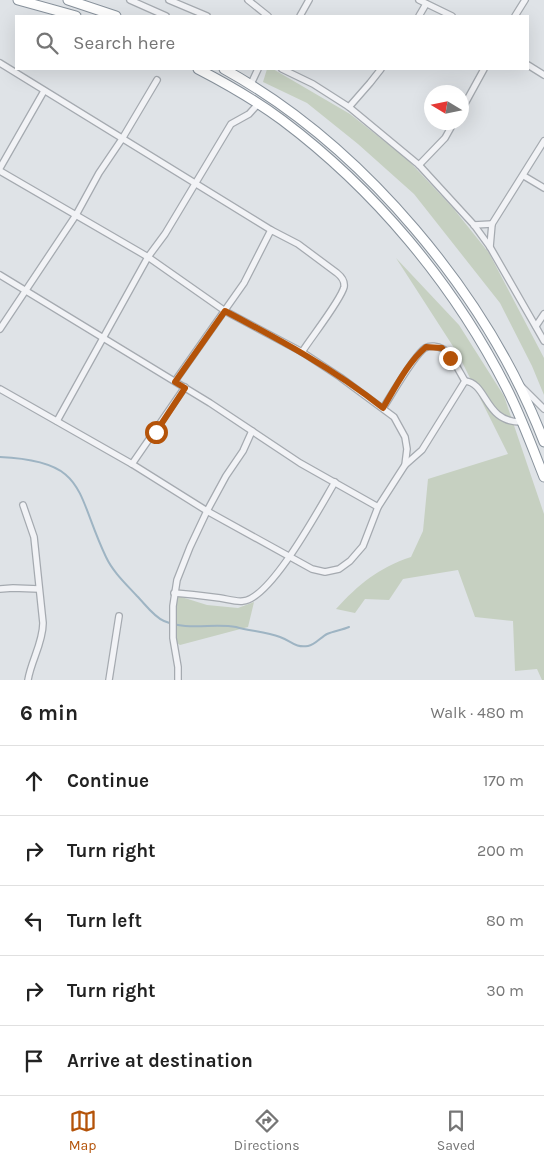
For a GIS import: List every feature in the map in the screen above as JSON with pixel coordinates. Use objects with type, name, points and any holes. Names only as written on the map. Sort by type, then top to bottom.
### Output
[{"type":"highway","points":[[18,0],[72,15]]},
{"type":"highway","points":[[68,0],[113,15]]},
{"type":"highway","points":[[200,70],[258,104],[329,158],[360,188],[408,240],[469,322],[506,387],[544,477]]},
{"type":"highway","points":[[226,70],[251,84],[285,108],[333,146],[368,178],[415,229],[452,276],[487,330],[518,383],[544,442]]},
{"type":"street","points":[[130,0],[164,15]]},
{"type":"street","points":[[169,0],[205,15]]},
{"type":"street","points":[[248,0],[267,15]]},
{"type":"street","points":[[301,15],[309,0]]},
{"type":"street","points":[[419,0],[450,15]]},
{"type":"street","points":[[516,15],[525,0]]},
{"type":"street","points":[[420,15],[426,4]]},
{"type":"street","points":[[0,63],[271,230],[298,244],[337,273],[344,282],[341,295],[302,352]]},
{"type":"street","points":[[529,66],[544,75]]},
{"type":"street","points":[[251,84],[258,70]]},
{"type":"street","points":[[284,70],[313,84],[349,107],[420,165],[474,225],[490,247],[544,341]]},
{"type":"street","points":[[349,107],[380,70]]},
{"type":"street","points":[[469,96],[483,70]]},
{"type":"street","points":[[0,329],[76,215],[99,173],[122,139],[157,80]]},
{"type":"street","points":[[44,91],[0,170],[148,257],[225,311],[302,352],[383,408],[394,417],[405,437],[407,449],[405,465]]},
{"type":"street","points":[[57,421],[105,338],[148,257],[165,234],[231,124],[249,114],[258,104]]},
{"type":"street","points":[[420,165],[445,138],[450,130]]},
{"type":"street","points":[[490,247],[492,224],[524,176],[544,141]]},
{"type":"street","points":[[524,176],[544,188]]},
{"type":"street","points":[[474,225],[492,224]]},
{"type":"street","points":[[175,382],[249,273],[271,230]]},
{"type":"street","points":[[0,275],[185,388],[300,463],[378,506]]},
{"type":"street","points":[[536,326],[544,314]]},
{"type":"street","points":[[383,408],[421,351],[426,347],[438,347],[445,350],[465,381],[473,384],[501,419],[511,422],[522,422]]},
{"type":"street","points":[[0,389],[132,464],[207,511],[312,569],[325,572],[338,569],[350,561],[362,546],[378,506],[405,465],[422,450],[465,381]]},
{"type":"street","points":[[518,383],[544,409]]},
{"type":"street","points":[[132,464],[185,388]]},
{"type":"street","points":[[178,680],[178,667],[173,638],[173,606],[177,580],[207,511],[226,476],[243,451],[252,431]]},
{"type":"street","points":[[174,594],[192,594],[242,601],[253,598],[264,588],[290,556],[335,482]]},
{"type":"street","points":[[23,505],[34,537],[43,632],[28,680]]},
{"type":"street","points":[[0,589],[39,589]]},
{"type":"street","points":[[109,680],[119,616]]},
{"type":"green space","points":[[267,70],[275,70],[350,114],[407,159],[453,208],[489,253],[544,358],[544,395],[532,366],[500,303],[414,194],[358,144],[307,103],[263,82]]},
{"type":"green space","points":[[396,258],[459,325],[504,396],[544,514],[544,680],[542,680],[537,669],[515,671],[513,621],[475,617],[458,570],[403,579],[389,600],[365,599],[355,613],[336,609],[370,578],[389,566],[411,557],[423,531],[428,479],[508,454],[458,354]]},
{"type":"green space","points":[[172,594],[207,605],[238,608],[254,602],[248,627],[180,645],[170,638]]},
{"type":"waterway","points":[[0,457],[29,460],[49,465],[64,473],[74,484],[82,498],[112,568],[150,610],[164,621],[182,626],[236,627],[275,635],[296,645],[303,646],[313,644],[327,634],[349,627]]},
{"type":"route","points":[[156,432],[185,388],[175,382],[225,311],[302,352],[383,408],[421,351],[426,347],[442,348],[450,358]]}]
